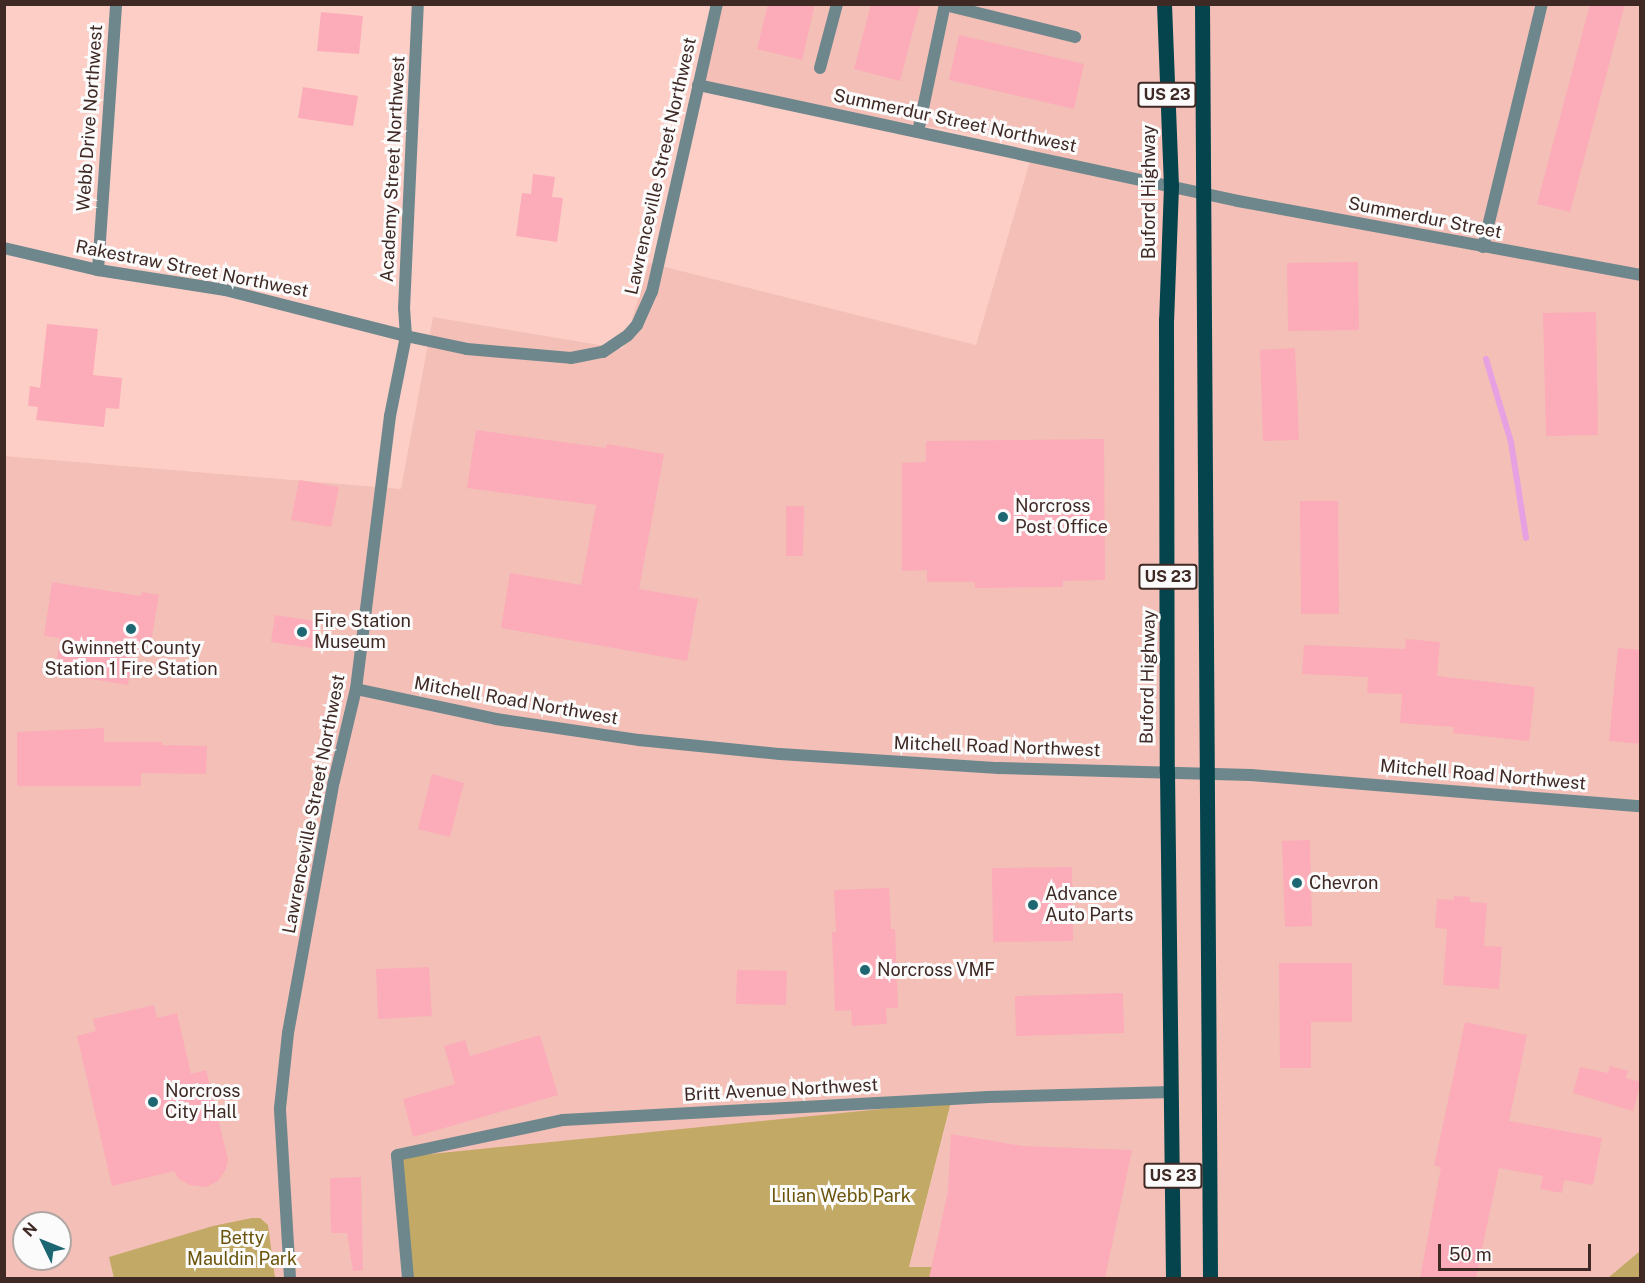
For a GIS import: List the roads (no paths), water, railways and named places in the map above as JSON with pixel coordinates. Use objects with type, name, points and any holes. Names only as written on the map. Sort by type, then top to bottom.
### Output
[{"type":"main road","name":"Buford Highway","points":[[1164,4],[1171,186],[1166,320],[1167,771],[1173,1278]]},
{"type":"main road","name":"US 23","points":[[1202,4],[1209,1278]]},
{"type":"street","name":"Webb Drive Northwest","points":[[98,270],[116,4]]},
{"type":"street","name":"Academy Street Northwest","points":[[406,336],[404,309],[418,4]]},
{"type":"street","name":"Lawrenceville Street Northwest","points":[[290,1278],[280,1108],[287,1043],[334,781],[356,689],[390,416],[406,336],[467,349],[571,358],[603,352],[628,335],[637,324],[652,292],[717,4]]},
{"type":"street","points":[[820,68],[837,4]]},
{"type":"street","points":[[918,132],[945,4],[1075,37]]},
{"type":"street","points":[[1483,247],[1542,4]]},
{"type":"street","name":"Summerdur Street Northwest","points":[[698,85],[1204,193]]},
{"type":"street","name":"Summerdur Street","points":[[1204,193],[1641,275]]},
{"type":"street","name":"Rakestraw Street Northwest","points":[[4,249],[98,270],[225,290],[406,336]]},
{"type":"street","name":"Mitchell Road Northwest","points":[[356,689],[496,719],[639,740],[780,754],[941,765],[1251,775],[1641,806]]},
{"type":"street","name":"Britt Avenue Northwest","points":[[408,1278],[396,1155],[563,1120],[988,1097],[1171,1092]]},
{"type":"waterway","points":[[1486,359],[1511,442],[1526,538]]},
{"type":"place","name":"Norcross Post Office","points":[[1003,517]]},
{"type":"place","name":"Gwinnett County Station 1 Fire Station","points":[[131,629]]},
{"type":"place","name":"Fire Station Museum","points":[[302,632]]},
{"type":"place","name":"Chevron","points":[[1297,883]]},
{"type":"place","name":"Advance Auto Parts","points":[[1033,905]]},
{"type":"place","name":"Norcross VMF","points":[[865,970]]},
{"type":"place","name":"Norcross City Hall","points":[[153,1102]]},
{"type":"park label","name":"Lilian Webb Park","points":[[841,1196]]},
{"type":"park label","name":"Betty Mauldin Park","points":[[242,1249]]}]
